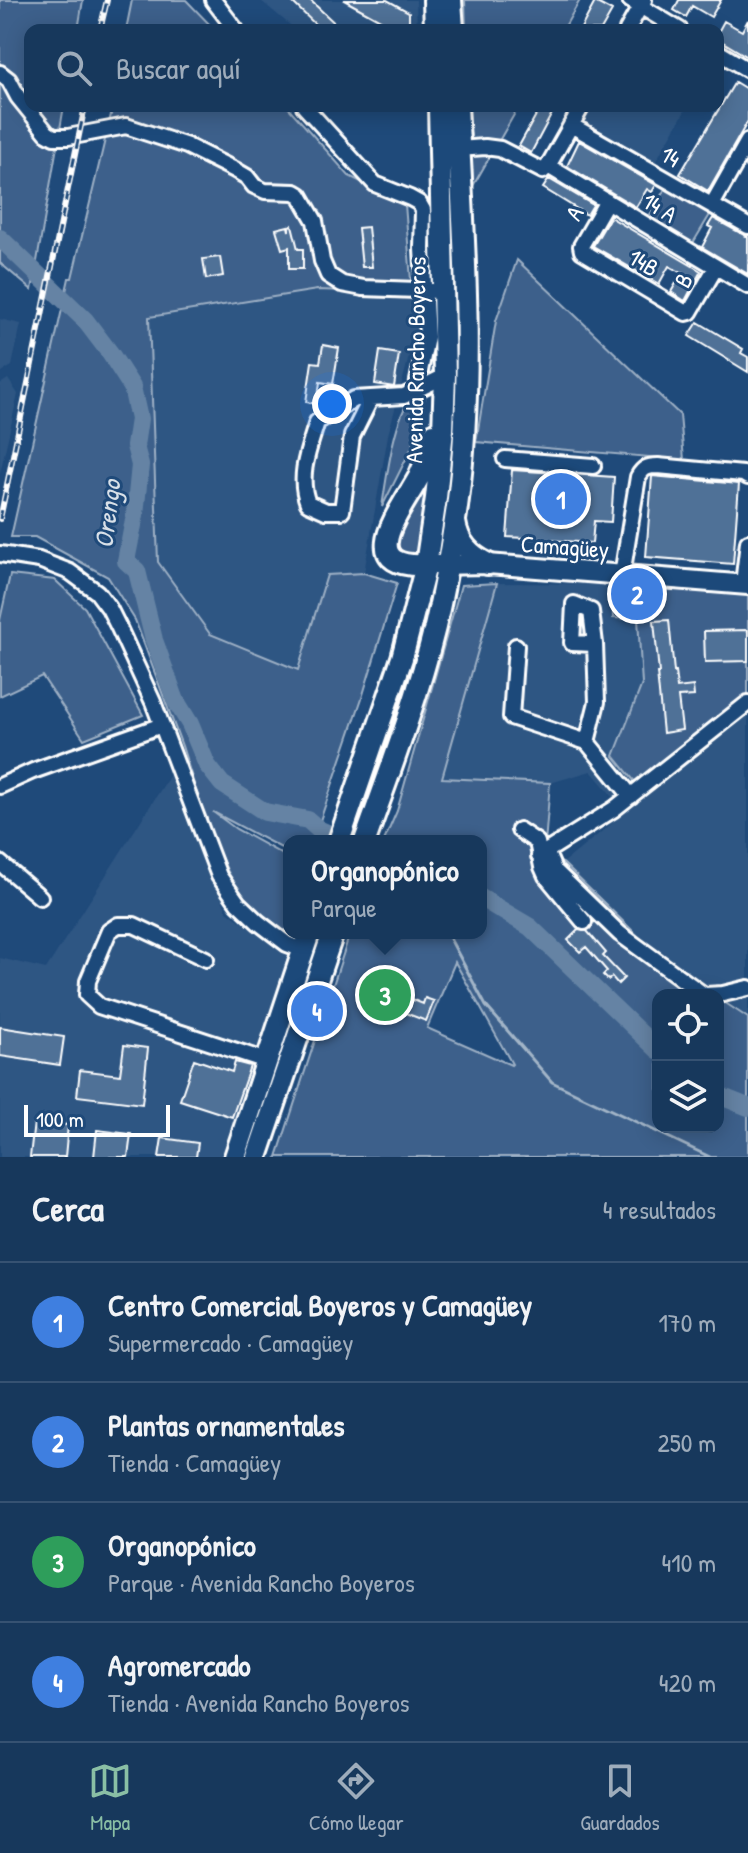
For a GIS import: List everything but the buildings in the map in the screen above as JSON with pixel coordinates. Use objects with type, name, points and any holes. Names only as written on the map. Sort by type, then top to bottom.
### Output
[{"type":"highway","points":[[434,0],[435,24]]},
{"type":"highway","points":[[451,0],[453,24]]},
{"type":"highway","name":"Avenida Rancho Boyeros","points":[[367,835],[435,627],[445,376],[434,291],[439,112]]},
{"type":"highway","name":"Avenida Rancho Boyeros","points":[[341,835],[457,508],[467,334],[457,112]]},
{"type":"highway","points":[[436,565],[395,562],[388,553],[386,543],[389,529],[426,460],[436,428],[445,376]]},
{"type":"highway","points":[[457,508],[455,521],[459,538],[470,552],[488,564]]},
{"type":"highway","points":[[257,1157],[331,939]]},
{"type":"highway","points":[[235,1157],[306,942]]},
{"type":"main road","name":"Camagüey","points":[[436,565],[488,564],[746,584]]},
{"type":"street","points":[[213,0],[231,24]]},
{"type":"street","points":[[629,24],[638,2],[671,24]]},
{"type":"street","points":[[724,56],[748,70]]},
{"type":"street","points":[[0,73],[9,80],[24,104]]},
{"type":"street","points":[[30,112],[54,137],[126,126],[187,146],[247,177],[254,186],[265,191],[295,192],[300,195],[315,221],[322,261],[328,275],[342,284],[363,288],[434,291]]},
{"type":"street","points":[[309,112],[375,184],[419,203],[423,210],[422,249],[434,291],[416,391]]},
{"type":"street","points":[[544,168],[579,112]]},
{"type":"street","name":"14","points":[[571,125],[748,226]]},
{"type":"street","points":[[712,205],[748,141]]},
{"type":"street","name":"14 A","points":[[459,149],[500,149],[544,168],[607,201],[748,286]]},
{"type":"street","name":"A","points":[[580,249],[607,201]]},
{"type":"street","name":"14B","points":[[580,249],[686,313]]},
{"type":"street","name":"B","points":[[686,313],[690,312],[716,267]]},
{"type":"street","points":[[371,398],[352,436],[342,511],[326,511],[308,503],[304,491],[305,463],[317,422],[354,399],[404,396],[445,376]]},
{"type":"street","points":[[505,459],[593,466]]},
{"type":"street","points":[[622,575],[638,477],[642,470],[648,466],[658,466],[748,477]]},
{"type":"street","points":[[746,584],[748,542]]},
{"type":"street","points":[[0,554],[39,560],[70,572],[97,592],[119,628],[162,725],[219,876],[238,903],[258,922],[287,944],[306,942]]},
{"type":"street","points":[[587,742],[597,702],[595,644]]},
{"type":"street","points":[[516,646],[511,717],[587,742],[631,796]]},
{"type":"street","points":[[543,854],[614,809],[748,703]]},
{"type":"street","points":[[0,786],[33,771],[162,725]]},
{"type":"street","points":[[519,830],[537,842],[554,870],[620,934],[695,989]]},
{"type":"street","points":[[543,854],[542,867],[546,876],[584,922]]},
{"type":"street","points":[[0,863],[40,897]]},
{"type":"street","points":[[206,959],[134,925],[118,925],[109,931],[88,981],[87,995],[99,1006],[267,1061]]},
{"type":"street","points":[[724,994],[748,988]]},
{"type":"shaded area","points":[[0,0],[83,0],[79,24],[24,24],[24,112],[63,112],[32,290],[0,263]]},
{"type":"shaded area","points":[[132,0],[186,0],[209,24],[127,24]]},
{"type":"shaded area","points":[[260,0],[416,0],[417,24],[289,24]]},
{"type":"shaded area","points":[[465,0],[580,0],[566,24],[466,24]]},
{"type":"shaded area","points":[[112,112],[292,112],[349,176],[405,204],[412,293],[317,290],[149,317],[158,562],[210,634],[298,670],[327,575],[364,573],[397,583],[315,835],[283,835],[283,849],[213,812],[236,829],[283,855],[283,930],[239,893],[226,868],[208,829],[182,746],[135,620],[108,577],[35,537],[11,537],[69,278],[72,278]]},
{"type":"shaded area","points":[[469,112],[516,112],[473,186]]},
{"type":"shaded area","points":[[586,112],[684,112],[654,164],[579,124]]},
{"type":"shaded area","points":[[666,187],[711,213],[693,243],[648,218]]},
{"type":"shaded area","points":[[517,260],[680,415],[684,460],[476,442],[496,321]]},
{"type":"shaded area","points":[[317,290],[426,293],[388,435],[364,573],[327,575],[299,671],[210,634],[158,562],[149,317]]},
{"type":"shaded area","points":[[0,319],[21,324],[12,366],[0,373]]},
{"type":"shaded area","points":[[8,379],[18,394],[0,473],[0,384]]},
{"type":"shaded area","points":[[427,389],[413,445],[382,507],[400,420],[411,399]]},
{"type":"shaded area","points":[[431,468],[418,558],[396,552],[398,533]]},
{"type":"shaded area","points":[[10,575],[55,580],[85,608],[143,715],[84,739],[42,676],[0,696],[0,620]]},
{"type":"shaded area","points":[[497,583],[612,584],[613,618],[638,619],[643,684],[614,756],[636,783],[615,799],[591,771],[550,783],[441,778]]},
{"type":"shaded area","points":[[497,583],[442,778],[550,783],[544,856],[563,863],[666,963],[705,989],[652,989],[652,1133],[724,1133],[724,1002],[748,1018],[748,1157],[277,1157],[348,939],[487,939],[487,835],[387,835],[397,811],[461,585]],"holes":[[[455,962],[512,1064],[511,1065],[427,1028]]]},
{"type":"shaded area","points":[[612,584],[748,591],[748,696],[636,783],[614,756],[642,684],[638,619],[613,618]]},
{"type":"shaded area","points":[[748,713],[748,1018],[724,1002],[724,989],[705,989],[666,963],[563,863]]},
{"type":"shaded area","points":[[170,775],[227,911],[293,960],[228,1157],[0,1157],[0,958],[46,969]]},
{"type":"waterway","name":"Orengo","points":[[0,238],[85,320],[132,387],[139,419],[135,446],[140,465],[126,561],[137,571],[154,640],[176,701],[190,724],[207,765],[222,784],[265,812],[308,820],[332,835]]},
{"type":"waterway","name":"Orengo","points":[[487,902],[530,927],[652,1044]]},
{"type":"waterway","points":[[450,939],[486,1006],[552,1082],[710,1157]]},
{"type":"waterway","name":"Orengo","points":[[724,1097],[748,1107]]},
{"type":"railway","points":[[101,24],[107,0]]},
{"type":"railway","points":[[0,519],[84,112]]},
{"type":"place","name":"Centro Comercial Boyeros y Camagüey","points":[[561,499]]},
{"type":"place","name":"Plantas ornamentales","points":[[637,594]]},
{"type":"place","name":"Organopónico","points":[[385,995]]},
{"type":"place","name":"Agromercado","points":[[317,1011]]}]
